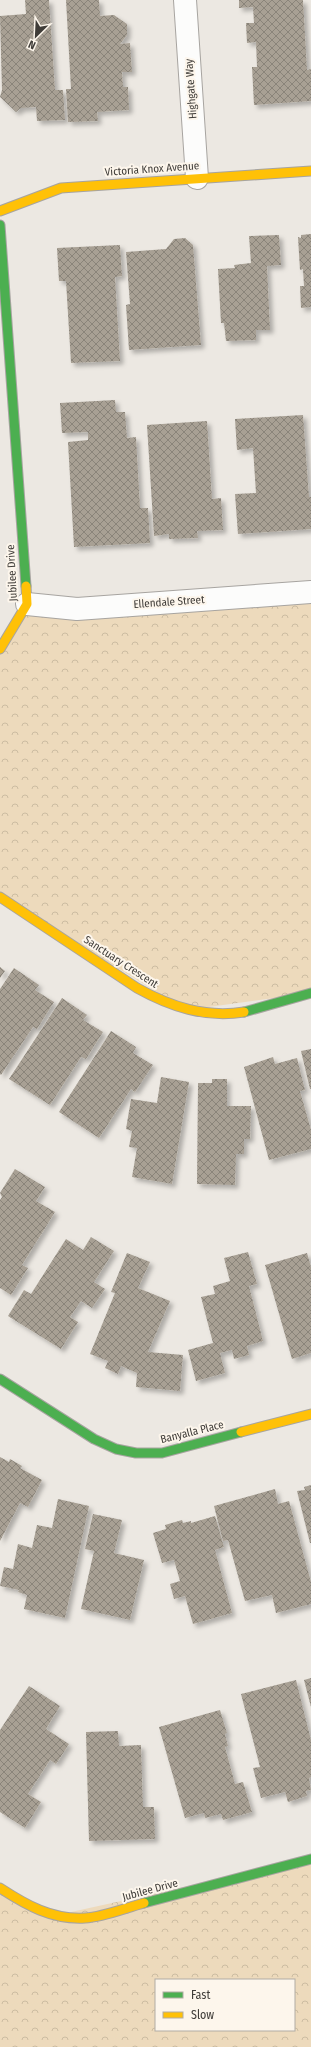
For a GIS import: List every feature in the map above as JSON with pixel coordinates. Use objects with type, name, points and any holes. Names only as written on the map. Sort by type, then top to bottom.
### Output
[{"type":"street","name":"Highgate Way","points":[[185,0],[197,178]]},
{"type":"street","name":"Victoria Knox Avenue","points":[[0,211],[15,208],[44,193],[61,188],[311,171]]},
{"type":"street","name":"Jubilee Drive","points":[[0,225],[27,604],[7,640],[0,649]]},
{"type":"street","name":"Ellendale Street","points":[[27,604],[77,609],[311,592]]},
{"type":"street","name":"Sanctuary Crescent","points":[[0,897],[137,988],[154,998],[187,1010],[223,1015],[239,1013],[311,993]]},
{"type":"street","name":"Banyalla Place","points":[[0,1379],[94,1439],[116,1449],[136,1453],[162,1453],[311,1414]]},
{"type":"street","name":"Jubilee Drive","points":[[0,1888],[37,1911],[53,1916],[86,1918],[311,1859]]},
{"type":"green space","points":[[311,592],[311,993],[187,1010],[0,897],[0,649],[27,604]]},
{"type":"green space","points":[[311,1859],[311,2047],[0,2047],[0,1888],[53,1916]]},
{"type":"building","points":[[25,0],[49,0],[55,90],[63,90],[65,120],[37,121],[36,107],[21,108],[16,112],[0,97],[2,90],[0,16],[26,14]]},
{"type":"building","points":[[66,0],[99,0],[100,16],[114,15],[127,24],[127,35],[120,44],[130,43],[132,72],[122,72],[123,87],[128,87],[129,110],[97,112],[98,121],[68,122],[66,89],[71,89]]},
{"type":"building","points":[[239,0],[303,0],[307,70],[311,69],[311,101],[254,105],[252,67],[257,67],[256,42],[247,43],[246,23],[254,23],[253,7],[239,8]]},
{"type":"building","points":[[311,234],[311,307],[301,308],[300,286],[304,286],[303,269],[300,270],[298,237],[301,238],[301,235]]},
{"type":"building","points":[[279,235],[281,265],[267,266],[270,330],[256,330],[256,340],[226,341],[224,323],[221,323],[218,269],[235,268],[234,265],[251,263],[249,236]]},
{"type":"building","points":[[185,238],[193,245],[201,345],[129,350],[126,305],[130,304],[126,252],[166,249],[174,239]]},
{"type":"building","points":[[120,245],[122,276],[115,277],[120,361],[71,363],[66,281],[59,281],[57,248]]},
{"type":"building","points":[[115,400],[116,412],[125,412],[127,438],[136,437],[140,508],[148,508],[150,543],[74,547],[68,442],[88,440],[88,432],[62,433],[60,403]]},
{"type":"building","points":[[303,415],[309,497],[311,497],[311,529],[238,534],[235,494],[256,493],[253,448],[237,450],[235,419]]},
{"type":"building","points":[[207,421],[212,499],[221,498],[223,530],[197,531],[198,538],[169,539],[169,534],[154,536],[147,425]]},
{"type":"building","points":[[0,967],[5,971],[0,978]]},
{"type":"building","points":[[14,968],[39,985],[35,990],[54,1002],[37,1029],[33,1027],[1,1075],[0,989]]},
{"type":"building","points":[[62,998],[87,1015],[83,1020],[103,1032],[86,1059],[81,1057],[50,1105],[9,1079]]},
{"type":"building","points":[[111,1031],[136,1047],[133,1053],[153,1065],[135,1092],[131,1089],[99,1138],[59,1112]]},
{"type":"building","points":[[311,1049],[311,1089],[310,1089],[301,1051]]},
{"type":"building","points":[[273,1057],[275,1064],[297,1058],[305,1090],[300,1091],[311,1130],[311,1149],[269,1160],[244,1067]]},
{"type":"building","points":[[161,1077],[189,1082],[172,1184],[132,1177],[137,1148],[129,1147],[132,1131],[126,1129],[131,1099],[157,1103]]},
{"type":"building","points":[[212,1079],[227,1079],[227,1106],[251,1106],[250,1139],[244,1139],[244,1154],[236,1154],[235,1185],[197,1184],[198,1083],[212,1083]]},
{"type":"building","points":[[15,1169],[45,1187],[36,1201],[55,1212],[22,1265],[28,1268],[11,1295],[0,1288],[0,1200],[2,1197],[0,1193]]},
{"type":"building","points":[[91,1237],[114,1251],[94,1282],[105,1289],[92,1308],[81,1301],[70,1317],[78,1322],[61,1349],[8,1316],[24,1290],[31,1294],[66,1239],[83,1250]]},
{"type":"building","points":[[248,1252],[257,1284],[249,1286],[263,1341],[247,1346],[249,1355],[234,1359],[232,1350],[220,1353],[225,1373],[196,1381],[188,1350],[213,1343],[201,1297],[215,1294],[213,1286],[230,1281],[224,1258]]},
{"type":"building","points":[[127,1253],[150,1262],[138,1288],[170,1301],[148,1352],[183,1355],[180,1391],[136,1387],[137,1373],[121,1366],[118,1374],[105,1368],[108,1361],[90,1354],[115,1293],[111,1292]]},
{"type":"building","points":[[307,1253],[311,1267],[311,1353],[292,1359],[265,1265]]},
{"type":"building","points":[[0,1457],[9,1462],[10,1459],[22,1466],[20,1468],[42,1480],[28,1507],[20,1503],[0,1541]]},
{"type":"building","points":[[311,1485],[310,1543],[297,1491],[305,1490],[304,1487]]},
{"type":"building","points":[[275,1489],[278,1504],[289,1501],[311,1582],[311,1604],[276,1613],[272,1595],[245,1601],[228,1540],[223,1541],[214,1506]]},
{"type":"building","points":[[58,1499],[89,1506],[65,1618],[24,1609],[27,1595],[18,1592],[19,1590],[0,1586],[4,1567],[13,1569],[18,1544],[32,1548],[37,1525],[52,1528]]},
{"type":"building","points":[[93,1514],[122,1520],[114,1553],[144,1560],[130,1620],[81,1609],[94,1551],[85,1549]]},
{"type":"building","points":[[215,1516],[224,1547],[215,1550],[232,1613],[193,1624],[185,1596],[174,1599],[170,1584],[180,1581],[174,1560],[162,1563],[153,1533],[166,1529],[165,1525],[182,1520],[183,1523],[191,1521],[191,1523]]},
{"type":"building","points":[[311,1678],[311,1707],[304,1680]]},
{"type":"building","points":[[296,1680],[311,1740],[311,1777],[309,1778],[311,1790],[306,1791],[307,1796],[288,1802],[285,1792],[261,1798],[253,1768],[260,1767],[241,1694]]},
{"type":"building","points":[[29,1686],[60,1706],[46,1729],[69,1744],[56,1764],[50,1760],[28,1794],[41,1802],[25,1828],[0,1812],[0,1730]]},
{"type":"building","points":[[220,1710],[227,1733],[225,1734],[228,1746],[225,1747],[235,1784],[243,1782],[252,1812],[223,1820],[221,1814],[205,1818],[204,1813],[185,1818],[159,1727]]},
{"type":"building","points":[[118,1731],[119,1746],[141,1745],[143,1807],[154,1807],[155,1839],[89,1841],[86,1732]]},
{"type":"traffic: fast","points":[[0,225],[26,586]]},
{"type":"traffic: fast","points":[[244,1012],[311,993]]},
{"type":"traffic: fast","points":[[0,1379],[94,1439],[116,1449],[136,1453],[162,1453],[241,1432]]},
{"type":"traffic: fast","points":[[144,1903],[311,1859]]},
{"type":"traffic: slow","points":[[0,211],[61,188],[311,171]]},
{"type":"traffic: slow","points":[[0,649],[27,604],[26,586]]},
{"type":"traffic: slow","points":[[0,897],[137,988],[150,995],[176,1006],[202,1012],[244,1012]]},
{"type":"traffic: slow","points":[[241,1432],[311,1414]]},
{"type":"traffic: slow","points":[[0,1888],[40,1910],[61,1917],[85,1918],[100,1916],[144,1903]]}]
